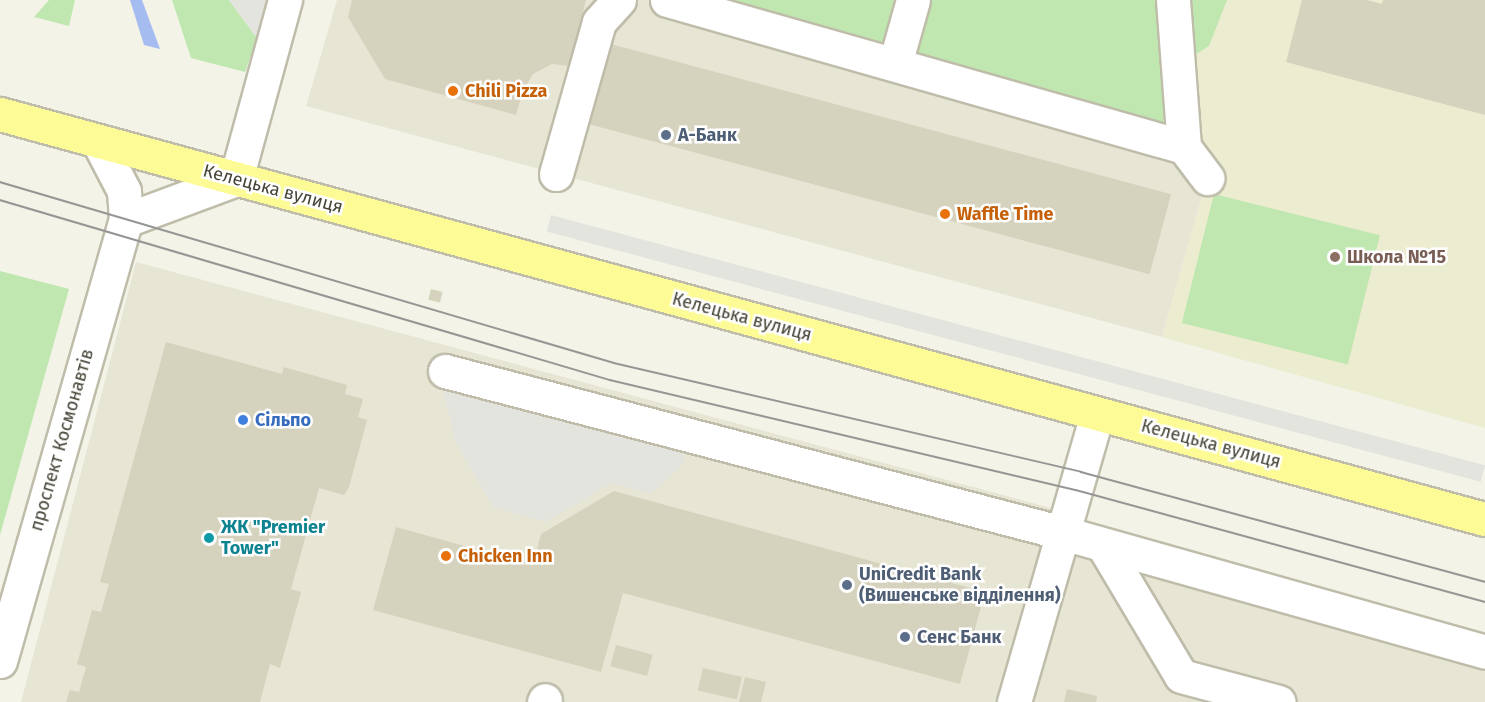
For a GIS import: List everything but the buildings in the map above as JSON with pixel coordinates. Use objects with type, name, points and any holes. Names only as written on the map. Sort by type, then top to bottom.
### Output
[{"type":"main road","name":"Келецька вулиця","points":[[6,119],[98,141],[1485,519]]},
{"type":"street","points":[[126,220],[236,179],[285,0]]},
{"type":"street","points":[[556,174],[599,22],[619,0]]},
{"type":"street","points":[[667,0],[1184,147]]},
{"type":"street","points":[[895,64],[913,0]]},
{"type":"street","points":[[1173,0],[1184,147],[1207,178]]},
{"type":"street","name":"проспект Космонавтів","points":[[0,661],[126,220],[124,191],[98,141]]},
{"type":"street","points":[[446,371],[1063,533],[1485,652]]},
{"type":"street","points":[[1014,702],[1098,414]]},
{"type":"street","points":[[1103,545],[1180,676],[1279,702]]},
{"type":"shaded area","points":[[229,0],[267,0],[257,38]]},
{"type":"shaded area","points":[[337,0],[1173,0],[1207,178],[1162,337],[306,106]]},
{"type":"shaded area","name":"Школа №15","points":[[1173,0],[1485,0],[1485,428],[1162,337],[1207,178]]},
{"type":"shaded area","points":[[551,215],[1485,465],[1481,482],[547,231]]},
{"type":"shaded area","points":[[136,262],[1070,513],[1063,533],[1485,651],[1485,702],[21,702]]},
{"type":"shaded area","points":[[442,383],[683,446],[684,463],[651,494],[612,483],[546,522],[493,507],[455,441]]},
{"type":"green space","points":[[49,0],[75,0],[69,26],[34,17]]},
{"type":"green space","points":[[172,0],[229,0],[257,38],[245,72],[191,58]]},
{"type":"green space","points":[[667,0],[1173,0],[1184,147]]},
{"type":"green space","points":[[1182,0],[1227,0],[1209,46],[1185,61]]},
{"type":"green space","points":[[1214,194],[1380,235],[1348,364],[1182,323]]},
{"type":"green space","points":[[0,271],[69,289],[0,535]]},
{"type":"water","points":[[130,0],[142,0],[160,49],[144,45]]},
{"type":"tram line","points":[[0,182],[614,363],[1081,472],[1485,582]]},
{"type":"tram line","points":[[0,200],[610,380],[1076,490],[1485,602]]},
{"type":"place","name":"Chili Pizza","points":[[453,91]]},
{"type":"place","name":"А-Банк","points":[[666,135]]},
{"type":"place","name":"Waffle Time","points":[[945,214]]},
{"type":"place","name":"Школа №15","points":[[1335,257]]},
{"type":"place","name":"Сільпо","points":[[243,420]]},
{"type":"place","name":"ЖК \"Premier Tower\"","points":[[209,538]]},
{"type":"place","name":"Chicken Inn","points":[[446,556]]},
{"type":"place","name":"UniCredit Bank (Вишенське відділення)","points":[[847,585]]},
{"type":"place","name":"Сенс Банк","points":[[905,637]]}]
